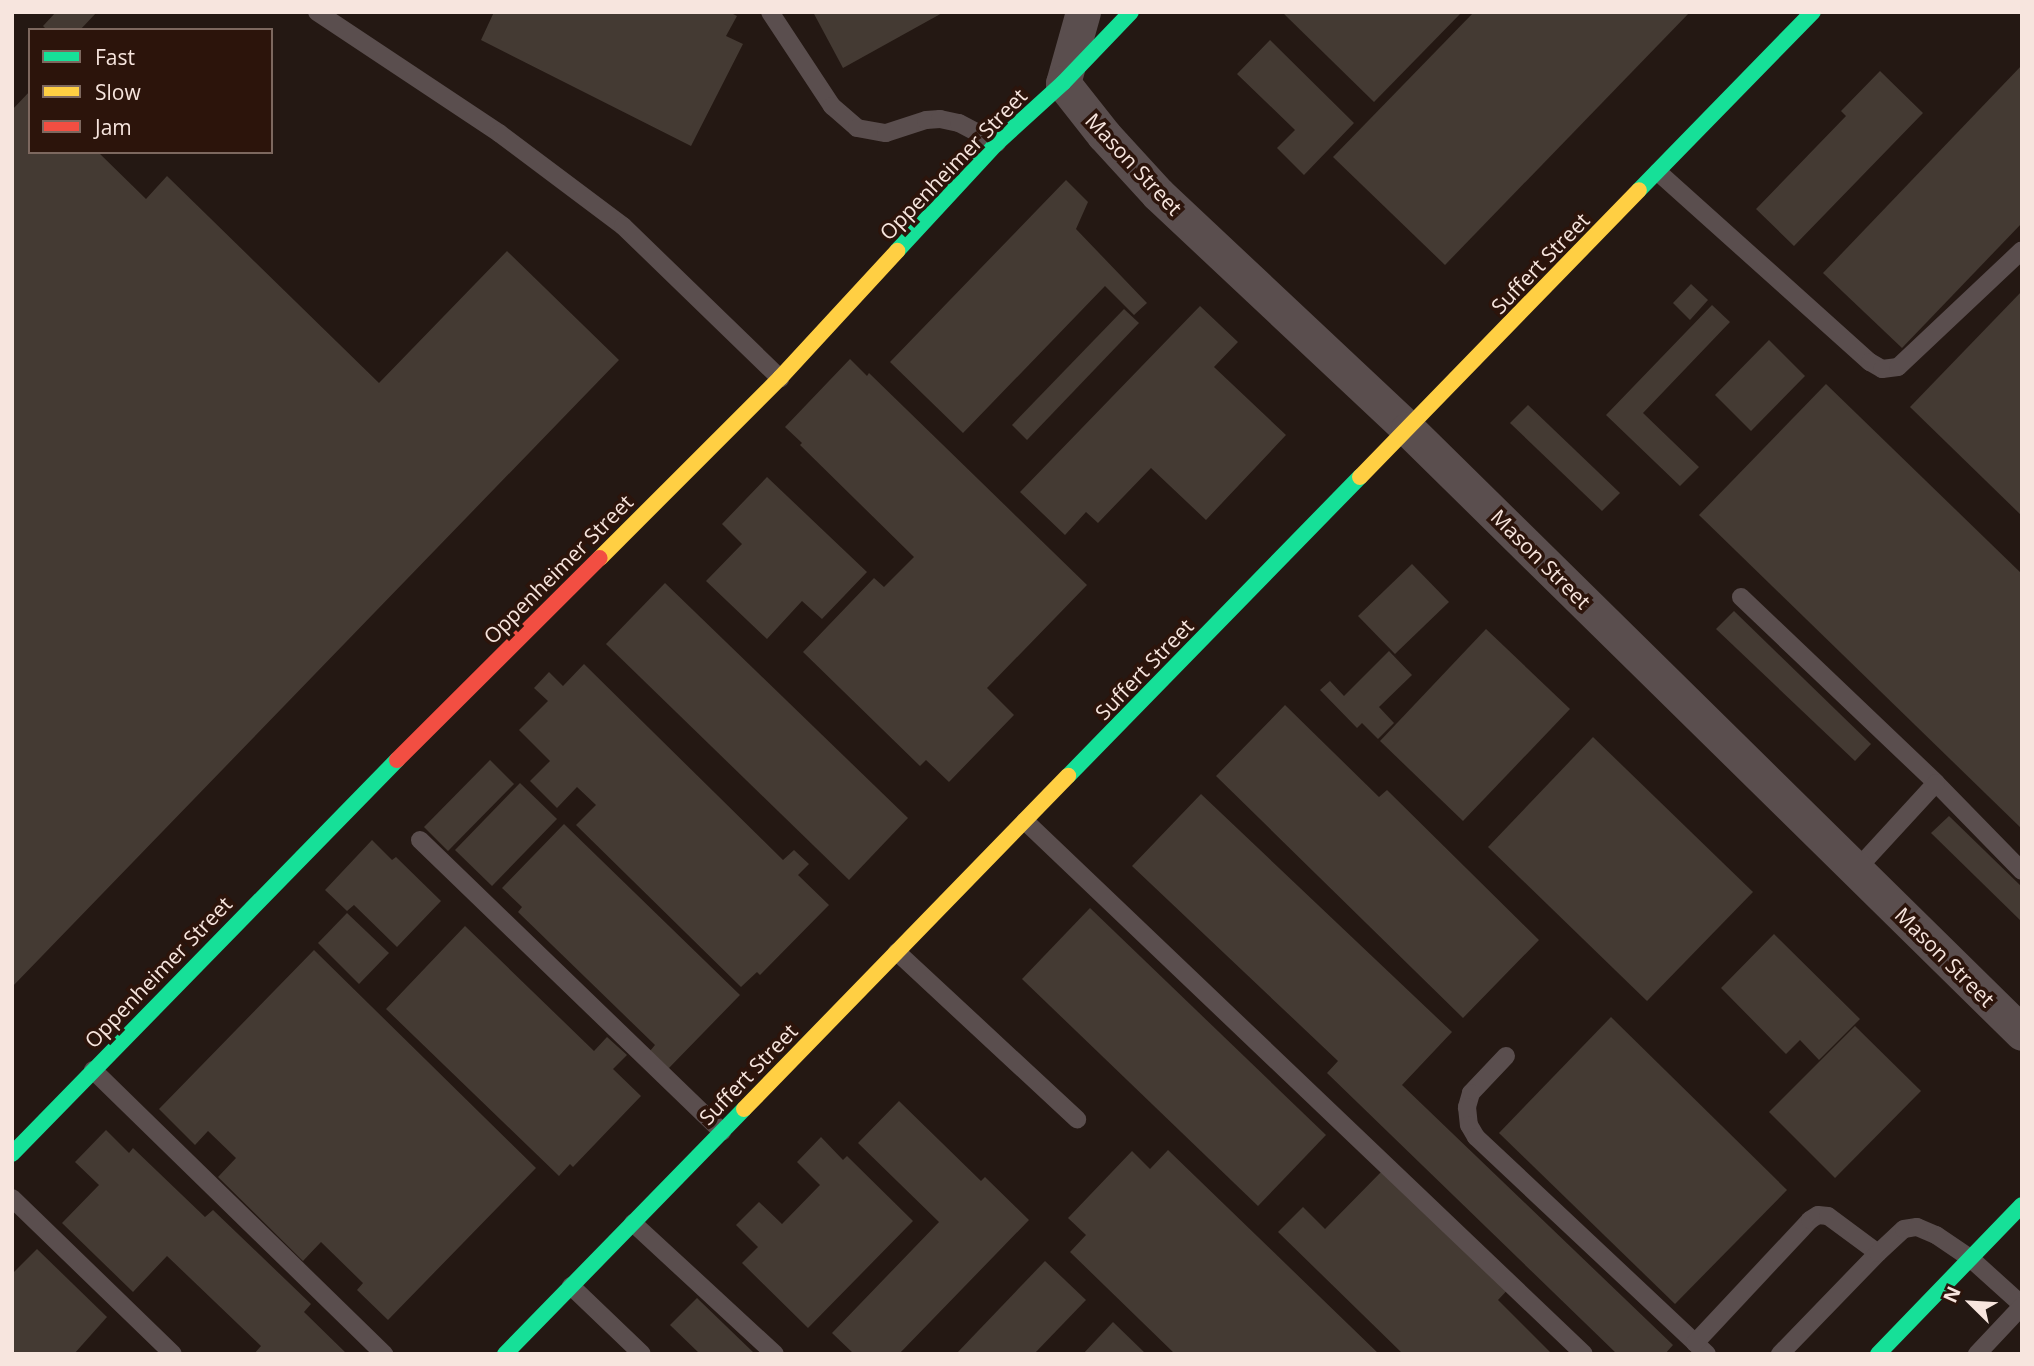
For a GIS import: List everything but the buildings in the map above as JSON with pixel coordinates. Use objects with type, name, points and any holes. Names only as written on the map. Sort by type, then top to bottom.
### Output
[{"type":"street","points":[[1063,83],[1083,12]]},
{"type":"street","name":"Oppenheimer Street","points":[[12,1154],[270,887],[779,378],[997,144],[1063,83],[1131,12]]},
{"type":"street","name":"Suffert Street","points":[[505,1354],[1813,12]]},
{"type":"street","name":"Mason Street","points":[[1063,83],[1104,135],[1158,194],[1408,429],[2022,1033]]},
{"type":"street","points":[[1878,1354],[2022,1205]]},
{"type":"lane","points":[[317,12],[499,133],[623,226],[779,378]]},
{"type":"lane","points":[[770,12],[832,106],[857,128],[886,133],[926,120],[940,119],[959,123],[997,144]]},
{"type":"lane","points":[[1658,172],[1870,362],[1882,369],[1898,367],[2022,250]]},
{"type":"lane","points":[[1741,597],[1936,783],[2022,871]]},
{"type":"lane","points":[[1856,870],[1936,783]]},
{"type":"lane","points":[[1025,821],[1584,1354]]},
{"type":"lane","points":[[419,840],[722,1132]]},
{"type":"lane","points":[[897,952],[1077,1119]]},
{"type":"lane","points":[[1506,1055],[1471,1093],[1467,1107],[1469,1125],[1476,1137],[1701,1348],[1729,1303],[1818,1215],[1828,1216],[1878,1253]]},
{"type":"lane","points":[[93,1070],[384,1354]]},
{"type":"lane","points":[[12,1198],[173,1354]]},
{"type":"lane","points":[[633,1223],[775,1354]]},
{"type":"lane","points":[[1780,1354],[1878,1253],[1904,1230],[1917,1227],[1936,1234],[1970,1258],[2022,1305],[1977,1354]]},
{"type":"lane","points":[[571,1286],[642,1354]]},
{"type":"traffic: fast","points":[[897,251],[997,143],[1063,83],[1131,12]]},
{"type":"traffic: fast","points":[[1639,190],[1813,12]]},
{"type":"traffic: fast","points":[[1068,776],[1360,477]]},
{"type":"traffic: fast","points":[[12,1154],[397,760]]},
{"type":"traffic: fast","points":[[505,1354],[744,1109]]},
{"type":"traffic: fast","points":[[1878,1354],[2022,1205]]},
{"type":"traffic: slow","points":[[1360,477],[1639,190]]},
{"type":"traffic: slow","points":[[600,558],[780,378],[897,251]]},
{"type":"traffic: slow","points":[[744,1109],[1068,776]]},
{"type":"traffic: jam","points":[[397,760],[600,558]]}]
